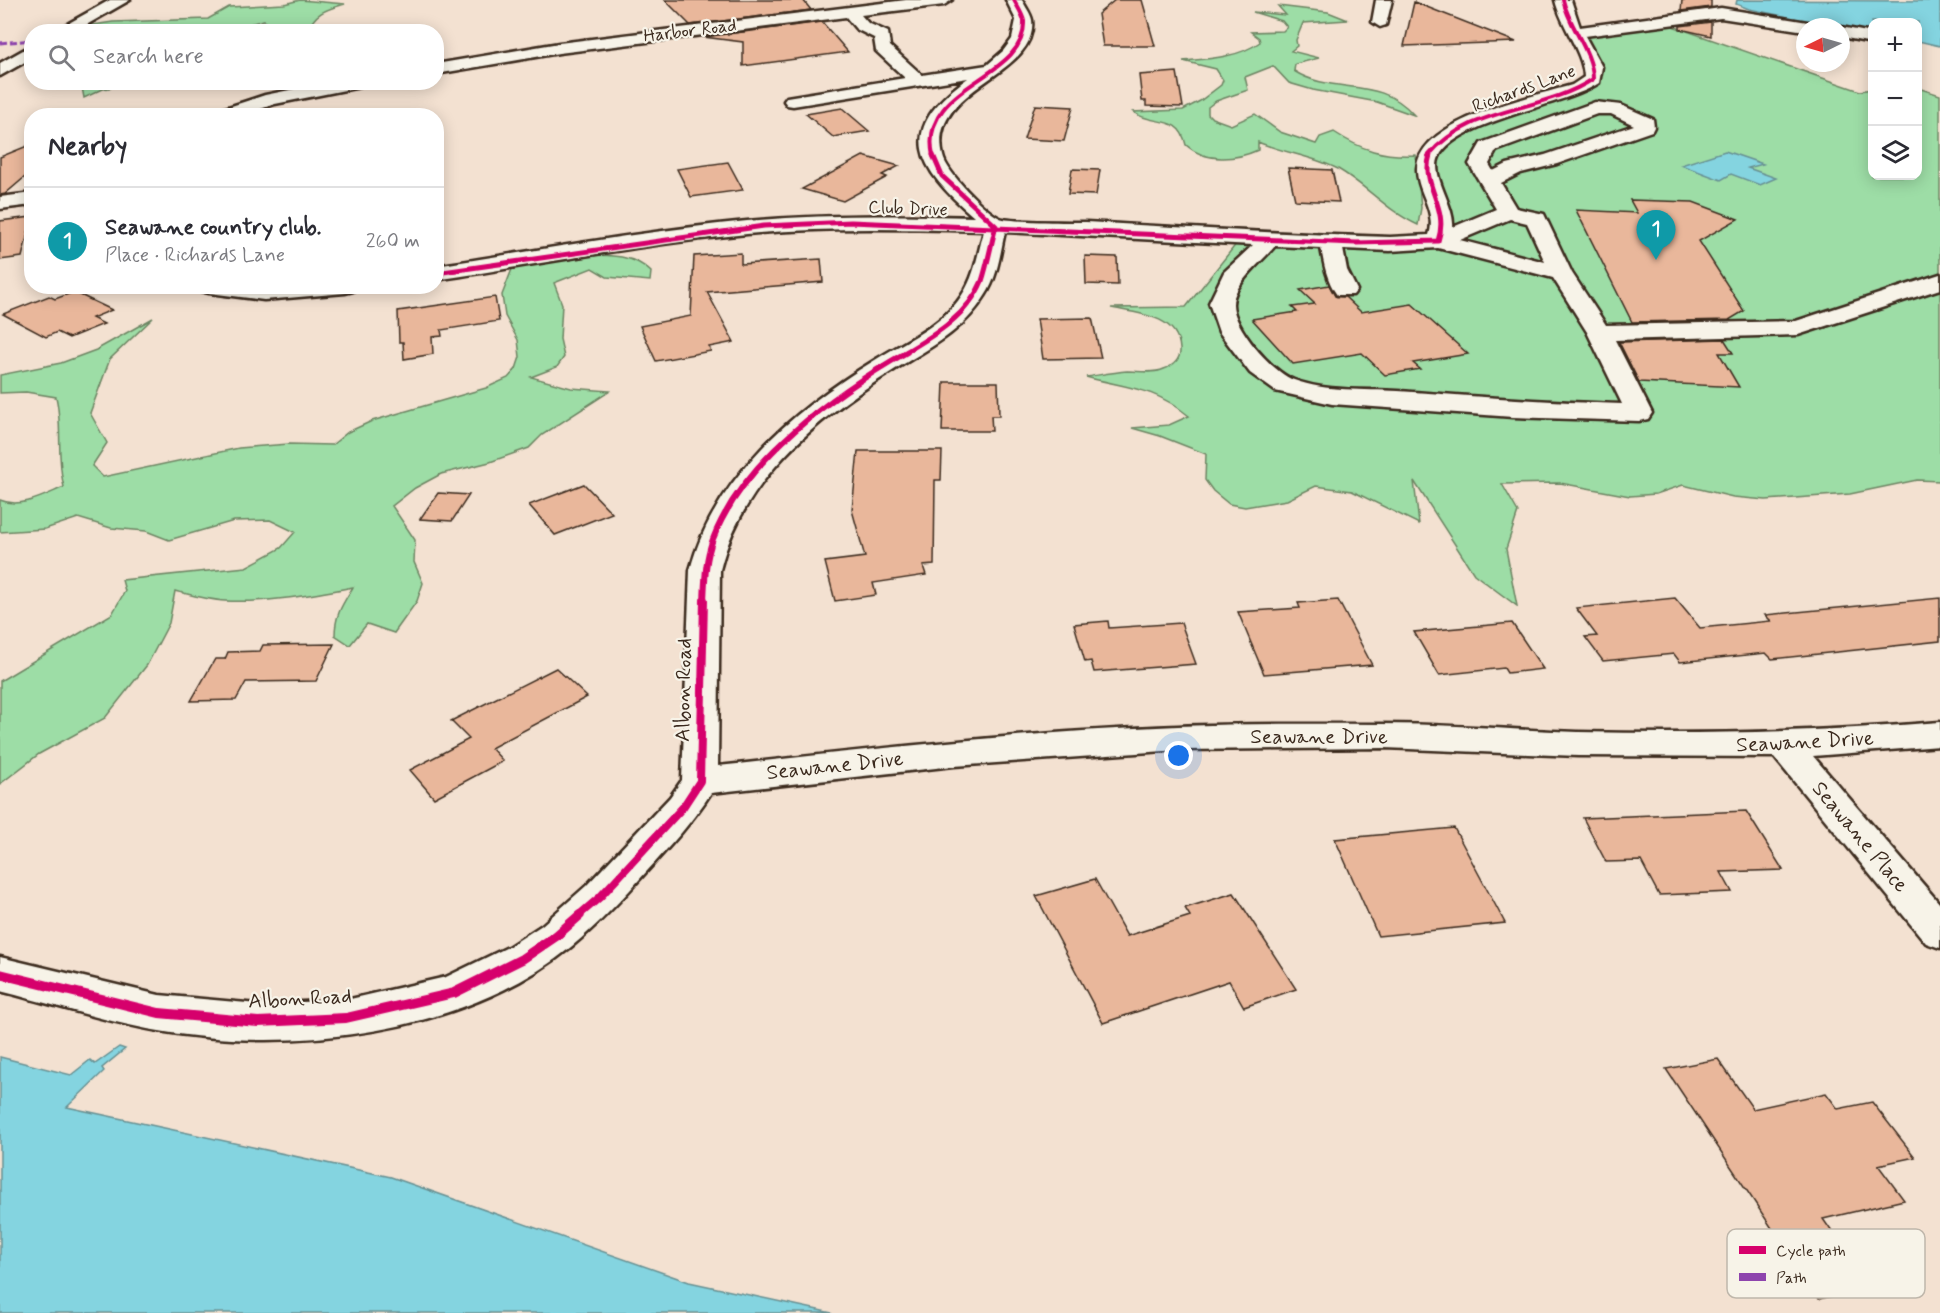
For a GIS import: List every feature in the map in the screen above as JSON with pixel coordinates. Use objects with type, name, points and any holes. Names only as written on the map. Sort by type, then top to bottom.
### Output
[{"type":"street","points":[[76,24],[122,0]]},
{"type":"street","name":"Harbor Road","points":[[444,68],[660,35],[944,0]]},
{"type":"street","points":[[996,226],[940,174],[932,154],[930,131],[945,106],[1019,44],[1024,28],[1020,8],[1014,0]]},
{"type":"street","points":[[1380,22],[1384,0]]},
{"type":"street","name":"Richards Lane","points":[[1441,233],[1444,216],[1425,166],[1430,150],[1456,130],[1578,89],[1593,79],[1593,67],[1574,33],[1563,0]]},
{"type":"street","points":[[1656,1],[1661,20]]},
{"type":"street","points":[[851,13],[862,26],[882,36],[882,46],[917,80]]},
{"type":"street","points":[[1574,33],[1721,13],[1796,24]]},
{"type":"street","points":[[1850,34],[1868,37]]},
{"type":"street","points":[[0,43],[24,41]]},
{"type":"street","points":[[0,72],[24,56]]},
{"type":"street","points":[[793,101],[989,70]]},
{"type":"street","points":[[244,108],[272,99],[319,90]]},
{"type":"street","points":[[1489,181],[1514,168],[1550,160],[1645,127],[1646,123],[1614,109],[1595,108],[1488,147],[1479,164],[1489,181],[1508,212]]},
{"type":"street","points":[[0,203],[24,200]]},
{"type":"street","points":[[1269,239],[1253,259],[1232,277],[1221,303],[1228,327],[1259,368],[1284,386],[1332,396],[1513,409],[1639,413],[1599,332],[1561,273],[1536,219],[1508,212],[1441,233]]},
{"type":"street","name":"Club Drive","points":[[444,272],[764,226],[851,222],[996,226],[1390,244],[1441,233]]},
{"type":"street","name":"Albon Road","points":[[0,974],[159,1013],[258,1022],[346,1018],[454,993],[522,959],[556,936],[592,905],[683,807],[700,781],[705,570],[714,536],[738,495],[769,459],[822,408],[957,317],[975,295],[985,270],[996,226]]},
{"type":"street","points":[[1441,233],[1561,273]]},
{"type":"street","points":[[1331,242],[1336,270],[1345,290]]},
{"type":"street","points":[[1599,332],[1652,333],[1798,328],[1940,280]]},
{"type":"street","name":"Seawane Drive","points":[[700,781],[954,753],[1179,738],[1385,736],[1578,744],[1736,746],[1940,734]]},
{"type":"street","name":"Seawane Place","points":[[1781,742],[1940,932]]},
{"type":"green space","points":[[300,0],[345,4],[327,10],[317,16],[312,24],[266,24],[264,20],[250,24],[100,24],[208,19],[229,7],[284,4]]},
{"type":"green space","points":[[1278,6],[1328,12],[1348,20],[1303,23],[1296,40],[1297,46],[1291,51],[1319,58],[1295,64],[1294,71],[1324,83],[1371,90],[1386,95],[1401,103],[1414,115],[1377,102],[1289,83],[1273,66],[1245,77],[1248,90],[1216,101],[1208,107],[1208,114],[1212,118],[1231,125],[1255,114],[1280,132],[1316,144],[1320,137],[1334,132],[1373,151],[1393,155],[1416,155],[1421,208],[1418,225],[1396,213],[1338,169],[1328,165],[1258,142],[1258,150],[1240,156],[1221,158],[1203,155],[1186,145],[1178,128],[1133,112],[1183,110],[1200,101],[1221,85],[1223,80],[1216,69],[1183,61],[1223,57],[1242,51],[1260,42],[1259,38],[1251,32],[1283,31],[1287,27],[1282,21],[1253,12],[1286,15]]},
{"type":"green space","points":[[1658,21],[1796,69],[1796,72],[1805,72],[1860,91],[1868,90],[1868,180],[1922,180],[1922,89],[1940,95],[1940,481],[1917,480],[1850,494],[1766,500],[1733,497],[1683,485],[1656,494],[1630,496],[1560,483],[1502,484],[1518,512],[1506,549],[1517,606],[1474,574],[1414,481],[1419,524],[1352,491],[1316,486],[1287,500],[1245,507],[1229,504],[1213,491],[1205,480],[1206,454],[1132,428],[1169,425],[1189,416],[1176,406],[1152,394],[1086,377],[1127,371],[1160,371],[1173,364],[1178,359],[1180,349],[1172,329],[1164,322],[1143,314],[1111,308],[1186,307],[1241,238],[1428,243],[1441,233],[1422,150],[1462,124],[1582,87],[1595,75],[1576,33]]},
{"type":"green space","points":[[83,90],[101,90],[84,98]]},
{"type":"green space","points":[[583,255],[620,257],[637,262],[651,272],[650,281],[607,277],[592,268],[554,283],[562,304],[560,339],[564,357],[557,367],[531,377],[571,388],[610,391],[542,435],[529,448],[490,462],[441,474],[415,488],[392,506],[415,540],[414,562],[423,583],[417,601],[394,633],[367,624],[350,645],[335,635],[338,615],[353,587],[258,601],[213,600],[175,591],[169,623],[147,665],[105,718],[39,754],[0,784],[0,681],[112,614],[125,591],[122,580],[246,567],[281,548],[295,532],[270,520],[234,521],[169,540],[146,531],[111,528],[78,518],[45,529],[0,532],[0,500],[24,502],[64,487],[60,464],[56,397],[26,392],[0,393],[0,375],[61,363],[96,350],[153,318],[110,359],[90,413],[107,443],[92,466],[103,477],[239,448],[289,444],[332,445],[348,432],[372,421],[486,388],[508,378],[516,369],[520,357],[518,340],[505,316],[502,295],[514,264]]},
{"type":"water","points":[[1737,0],[1940,1],[1940,46],[1922,42],[1922,18],[1868,18],[1868,33],[1850,30],[1850,18],[1796,19],[1736,4]]},
{"type":"water","points":[[1725,151],[1763,164],[1748,168],[1776,178],[1760,185],[1731,174],[1721,180],[1681,165]]},
{"type":"water","points":[[119,1047],[125,1049],[102,1068],[104,1071],[67,1107],[391,1177],[689,1282],[832,1313],[0,1313],[0,1057],[71,1075],[90,1060],[95,1064]]},
{"type":"building","points":[[665,0],[803,0],[811,10],[690,25]]},
{"type":"building","points":[[1115,0],[1142,0],[1155,46],[1103,46],[1098,14]]},
{"type":"building","points":[[1682,0],[1711,0],[1711,7],[1681,11]]},
{"type":"building","points":[[1414,2],[1516,42],[1404,46]]},
{"type":"building","points":[[822,22],[848,52],[743,66],[743,42],[703,37]]},
{"type":"building","points":[[1711,22],[1711,36],[1680,29],[1680,26]]},
{"type":"building","points":[[1177,72],[1183,107],[1146,106],[1146,101],[1142,101],[1139,75]]},
{"type":"building","points":[[1035,105],[1073,107],[1064,141],[1024,139]]},
{"type":"building","points":[[842,108],[869,131],[833,137],[806,114]]},
{"type":"building","points":[[24,147],[24,178],[5,194],[0,195],[0,157]]},
{"type":"building","points":[[863,156],[899,166],[882,175],[887,177],[843,201],[802,189]]},
{"type":"building","points":[[728,162],[743,190],[691,197],[677,169]]},
{"type":"building","points":[[1288,168],[1332,170],[1339,202],[1295,200]]},
{"type":"building","points":[[1072,169],[1100,170],[1096,195],[1068,194]]},
{"type":"building","points":[[1630,200],[1693,202],[1738,219],[1699,241],[1744,311],[1729,320],[1632,322],[1576,210],[1637,213]]},
{"type":"building","points":[[24,218],[22,257],[0,260],[0,221]]},
{"type":"building","points":[[741,253],[741,264],[821,259],[823,282],[707,292],[734,342],[709,347],[711,351],[656,361],[640,326],[691,316],[694,256]]},
{"type":"building","points":[[1085,256],[1117,257],[1118,285],[1086,284]]},
{"type":"building","points":[[1329,285],[1335,296],[1345,297],[1361,312],[1412,304],[1468,354],[1413,363],[1420,369],[1385,375],[1362,353],[1293,364],[1252,319],[1297,312],[1292,307],[1315,304],[1300,290]]},
{"type":"building","points":[[69,294],[78,294],[112,310],[92,318],[104,324],[69,338],[57,332],[46,337],[3,314],[49,296],[55,299]]},
{"type":"building","points":[[495,297],[499,321],[441,330],[442,336],[432,337],[433,354],[404,359],[403,342],[399,342],[398,311]]},
{"type":"building","points":[[1092,318],[1101,358],[1043,359],[1037,319]]},
{"type":"building","points":[[1724,339],[1733,353],[1719,353],[1739,387],[1639,382],[1619,342]]},
{"type":"building","points":[[944,382],[998,382],[999,416],[991,416],[992,431],[942,431]]},
{"type":"building","points":[[858,451],[942,451],[941,480],[935,480],[934,565],[923,566],[926,575],[873,583],[876,595],[835,601],[825,562],[865,557],[852,510]]},
{"type":"building","points":[[584,484],[612,513],[555,535],[529,505]]},
{"type":"building","points":[[438,493],[469,495],[452,521],[420,519]]},
{"type":"building","points":[[1675,598],[1700,628],[1771,621],[1765,615],[1940,598],[1940,641],[1772,659],[1766,653],[1680,662],[1674,654],[1603,661],[1585,637],[1597,636],[1576,608]]},
{"type":"building","points":[[1338,600],[1372,665],[1264,674],[1238,612],[1300,608],[1298,603]]},
{"type":"building","points":[[1108,621],[1109,628],[1181,623],[1196,664],[1094,672],[1091,661],[1085,662],[1074,624]]},
{"type":"building","points":[[1512,623],[1543,669],[1507,673],[1504,668],[1439,675],[1414,632]]},
{"type":"building","points":[[334,644],[316,681],[246,682],[236,700],[191,701],[215,659],[225,659],[228,652],[260,651],[263,645]]},
{"type":"building","points":[[556,668],[587,697],[491,748],[503,761],[434,798],[410,770],[469,739],[451,721]]},
{"type":"building","points":[[1746,811],[1783,870],[1721,872],[1732,892],[1659,895],[1641,861],[1606,862],[1583,818]]},
{"type":"building","points":[[1454,828],[1505,923],[1378,936],[1335,839]]},
{"type":"building","points":[[1095,879],[1127,936],[1190,916],[1185,908],[1234,893],[1296,989],[1244,1007],[1229,981],[1103,1023],[1036,896]]},
{"type":"building","points":[[1718,1059],[1753,1109],[1826,1093],[1838,1109],[1872,1102],[1915,1157],[1878,1165],[1904,1200],[1823,1219],[1830,1229],[1772,1229],[1666,1069]]},
{"type":"marked path","points":[[0,43],[24,41]]},
{"type":"cycle path","points":[[0,974],[159,1013],[258,1022],[346,1018],[454,993],[522,959],[556,936],[600,897],[683,807],[700,781],[705,570],[713,539],[729,508],[766,460],[810,418],[859,381],[945,327],[966,307],[978,288],[985,271],[996,226],[942,176],[933,157],[931,146],[934,125],[944,107],[1009,55],[1020,39],[1024,20],[1014,0]]},
{"type":"cycle path","points":[[444,272],[764,226],[851,222],[1356,243],[1438,241],[1442,215],[1427,172],[1428,156],[1441,142],[1461,129],[1486,118],[1578,89],[1593,79],[1593,67],[1567,18],[1563,0]]},
{"type":"place","name":"Seawane country club.","points":[[1656,260]]}]
